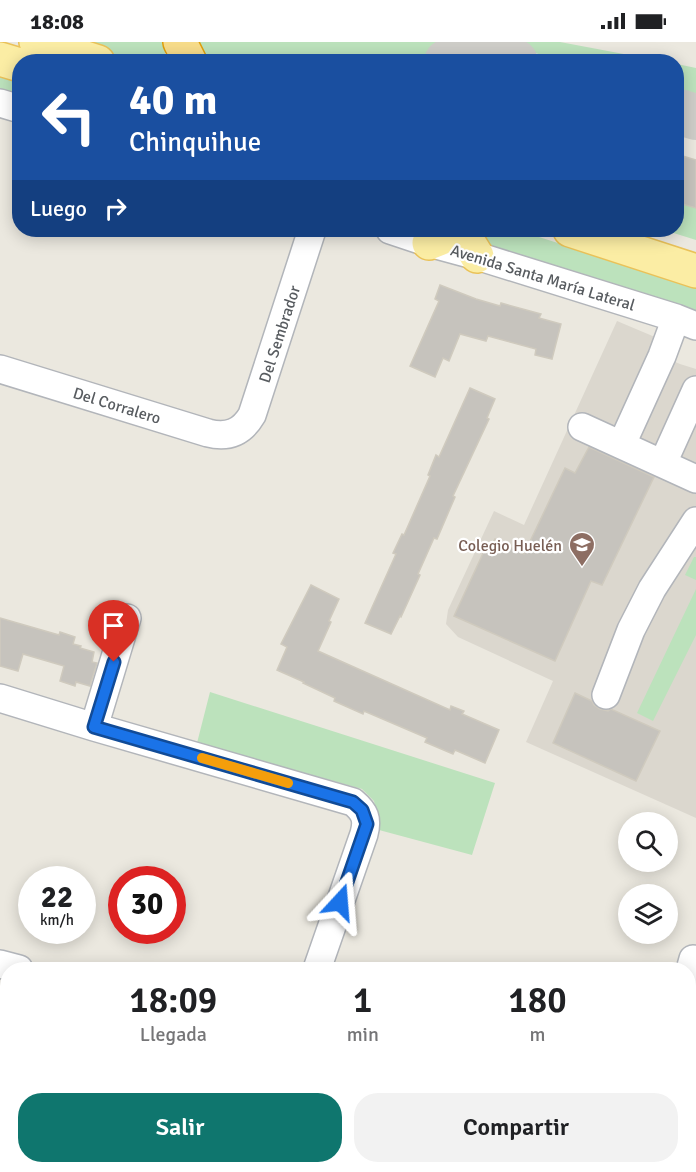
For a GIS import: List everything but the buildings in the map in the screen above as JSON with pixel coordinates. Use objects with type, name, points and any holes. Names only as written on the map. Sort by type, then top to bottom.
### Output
[{"type":"main road","points":[[36,42],[88,54]]},
{"type":"main road","points":[[592,237],[696,271]]},
{"type":"street","name":"Del Sembrador","points":[[236,432],[243,428],[252,415],[310,237]]},
{"type":"street","name":"Avenida Santa María Lateral","points":[[444,237],[469,243],[690,328]]},
{"type":"street","points":[[621,444],[662,356],[690,328]]},
{"type":"street","name":"Del Corralero","points":[[0,369],[208,433],[219,435],[236,432]]},
{"type":"street","points":[[663,464],[696,390]]},
{"type":"street","points":[[582,427],[696,479]]},
{"type":"street","points":[[606,695],[631,630],[647,599],[696,521]]},
{"type":"street","points":[[94,727],[127,618]]},
{"type":"street","points":[[0,698],[353,802],[362,810],[367,824],[319,962]]},
{"type":"shaded area","name":"Colegio Huelén","points":[[617,321],[662,340],[656,354],[696,369],[696,818],[526,742],[553,681],[458,637],[446,624],[448,610],[494,511],[524,525]]},
{"type":"green space","points":[[71,42],[169,42],[165,54],[111,54]]},
{"type":"green space","points":[[197,42],[463,42],[443,54],[201,54]]},
{"type":"green space","points":[[497,42],[560,42],[624,54],[539,54]]},
{"type":"green space","points":[[684,65],[696,68],[696,103],[684,99]]},
{"type":"green space","points":[[0,69],[12,73],[12,97],[0,93]]},
{"type":"green space","points":[[684,204],[696,208],[696,240],[684,236]]},
{"type":"green space","points":[[473,237],[539,237],[696,287],[696,316],[483,248]]},
{"type":"green space","points":[[696,557],[696,580],[685,575]]},
{"type":"green space","points":[[696,589],[696,635],[653,721],[637,713]]},
{"type":"green space","points":[[210,692],[495,783],[472,855],[379,830],[374,801],[362,789],[197,743]]},
{"type":"taxiway","points":[[461,54],[488,52],[493,54]]},
{"type":"taxiway","points":[[684,113],[696,117]]},
{"type":"slow traffic","points":[[202,758],[288,783]]},
{"type":"place","name":"Colegio Huelén","points":[[582,568]]},
{"type":"route","points":[[114,662],[94,727],[353,802],[362,810],[367,824],[340,902]]}]
